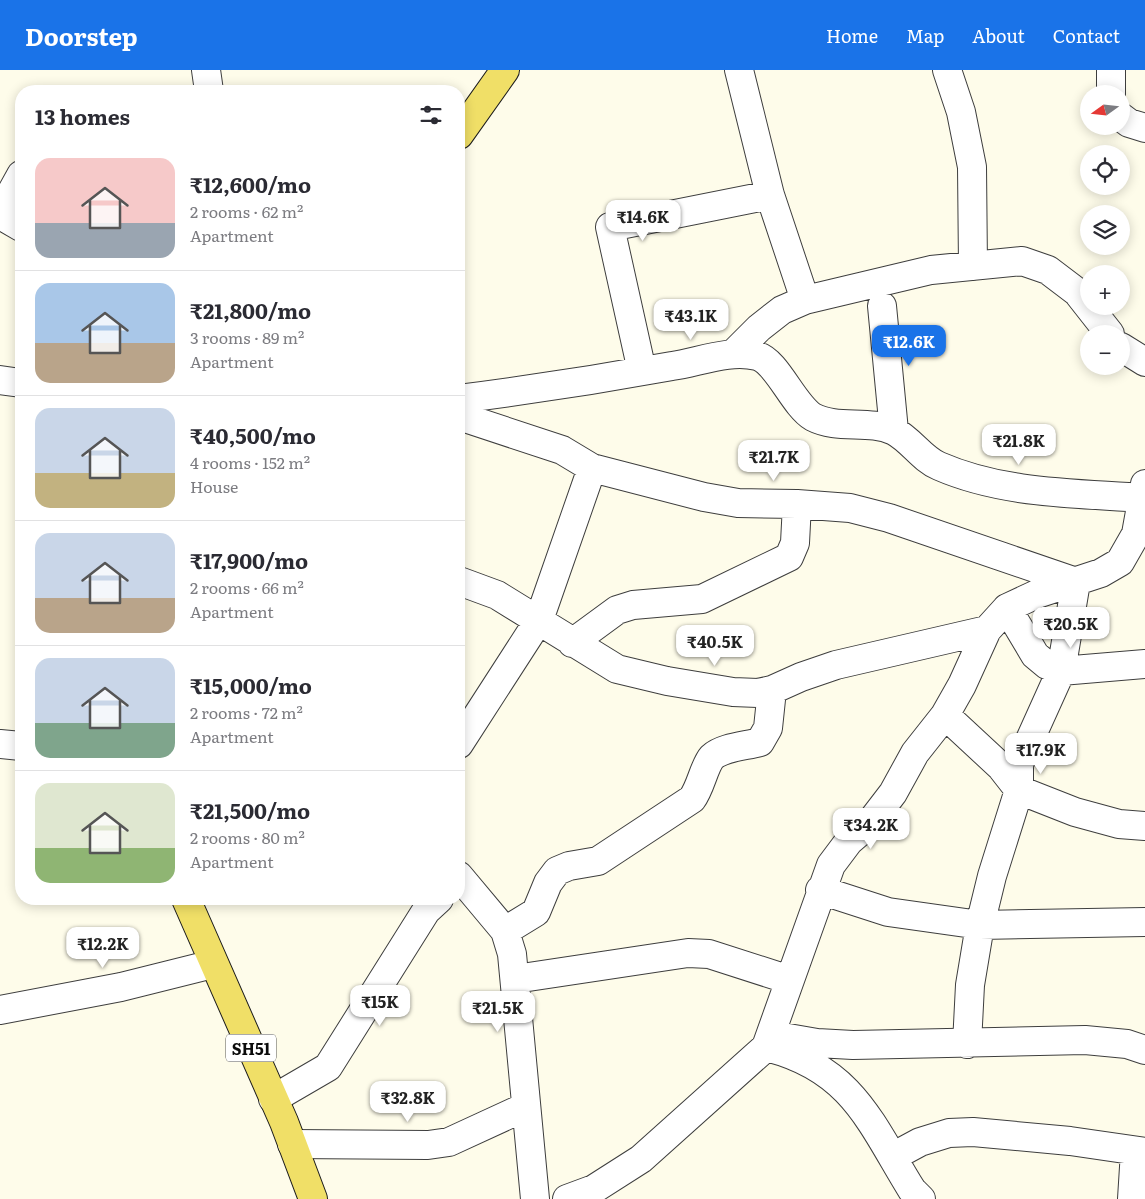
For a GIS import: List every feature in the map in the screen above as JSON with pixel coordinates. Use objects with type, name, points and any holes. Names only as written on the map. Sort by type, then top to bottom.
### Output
[{"type":"main road","points":[[465,126],[503,70]]},
{"type":"main road","name":"SH51","points":[[188,905],[274,1099],[313,1199]]},
{"type":"street","points":[[206,70],[208,85]]},
{"type":"street","points":[[739,70],[770,196],[805,300]]},
{"type":"street","points":[[947,70],[961,112],[972,168],[974,266]]},
{"type":"street","points":[[1111,70],[1111,85]]},
{"type":"street","points":[[1130,121],[1145,128]]},
{"type":"street","points":[[15,187],[0,214],[15,223]]},
{"type":"street","points":[[642,371],[610,227],[770,196]]},
{"type":"street","points":[[733,354],[759,328],[782,310],[805,300],[931,270],[1022,261],[1048,270],[1077,292],[1103,325]]},
{"type":"street","points":[[882,306],[894,431]]},
{"type":"street","points":[[1130,353],[1145,362]]},
{"type":"street","points":[[465,398],[642,371],[733,354],[759,356],[782,378],[797,402],[813,417],[840,424],[867,425],[894,431],[937,465],[989,483],[1035,490],[1144,491],[1133,561],[1037,594],[1007,608],[987,630],[962,685],[945,715],[915,753],[893,793],[870,822],[849,841],[831,865],[820,890],[768,1041],[641,1159],[594,1189],[567,1199]]},
{"type":"street","points":[[0,380],[15,382]]},
{"type":"street","points":[[465,418],[562,450],[592,468],[704,497],[738,503],[797,504],[850,508],[889,518],[1076,582]]},
{"type":"street","points":[[465,735],[538,620],[592,468]]},
{"type":"street","points":[[572,643],[616,610],[633,605],[702,599],[789,557],[795,543],[797,504]]},
{"type":"street","points":[[967,1044],[970,985],[980,924],[992,876],[1019,790],[1019,764],[1061,671],[1076,582]]},
{"type":"street","points":[[465,583],[497,595],[617,669],[667,682],[733,692],[758,693],[772,690],[800,676],[836,665],[987,630]]},
{"type":"street","points":[[1007,608],[1036,655],[1047,665],[1061,671],[1145,664]]},
{"type":"street","points":[[505,931],[536,912],[548,883],[556,871],[569,866],[598,861],[613,853],[692,799],[698,790],[711,758],[720,752],[760,742],[768,728],[772,690]]},
{"type":"street","points":[[945,715],[1001,767],[1019,790],[1075,812],[1120,824],[1145,826]]},
{"type":"street","points":[[0,744],[15,745]]},
{"type":"street","points":[[465,885],[505,931],[512,954],[535,1199]]},
{"type":"street","points":[[820,890],[888,912],[980,924],[1145,922]]},
{"type":"street","points":[[274,1099],[328,1067],[426,911],[432,905]]},
{"type":"street","points":[[515,979],[688,953],[709,954],[790,980]]},
{"type":"street","points":[[0,1010],[121,987],[213,964]]},
{"type":"street","points":[[768,1041],[853,1045],[1085,1040],[1127,1044],[1145,1050]]},
{"type":"street","points":[[768,1041],[788,1053],[811,1063],[858,1102],[894,1156],[902,1173],[921,1199]]},
{"type":"street","points":[[292,1144],[428,1145],[449,1142],[525,1107]]},
{"type":"street","points":[[894,1156],[920,1142],[950,1133],[973,1132],[1070,1141],[1140,1151],[1132,1199]]}]
